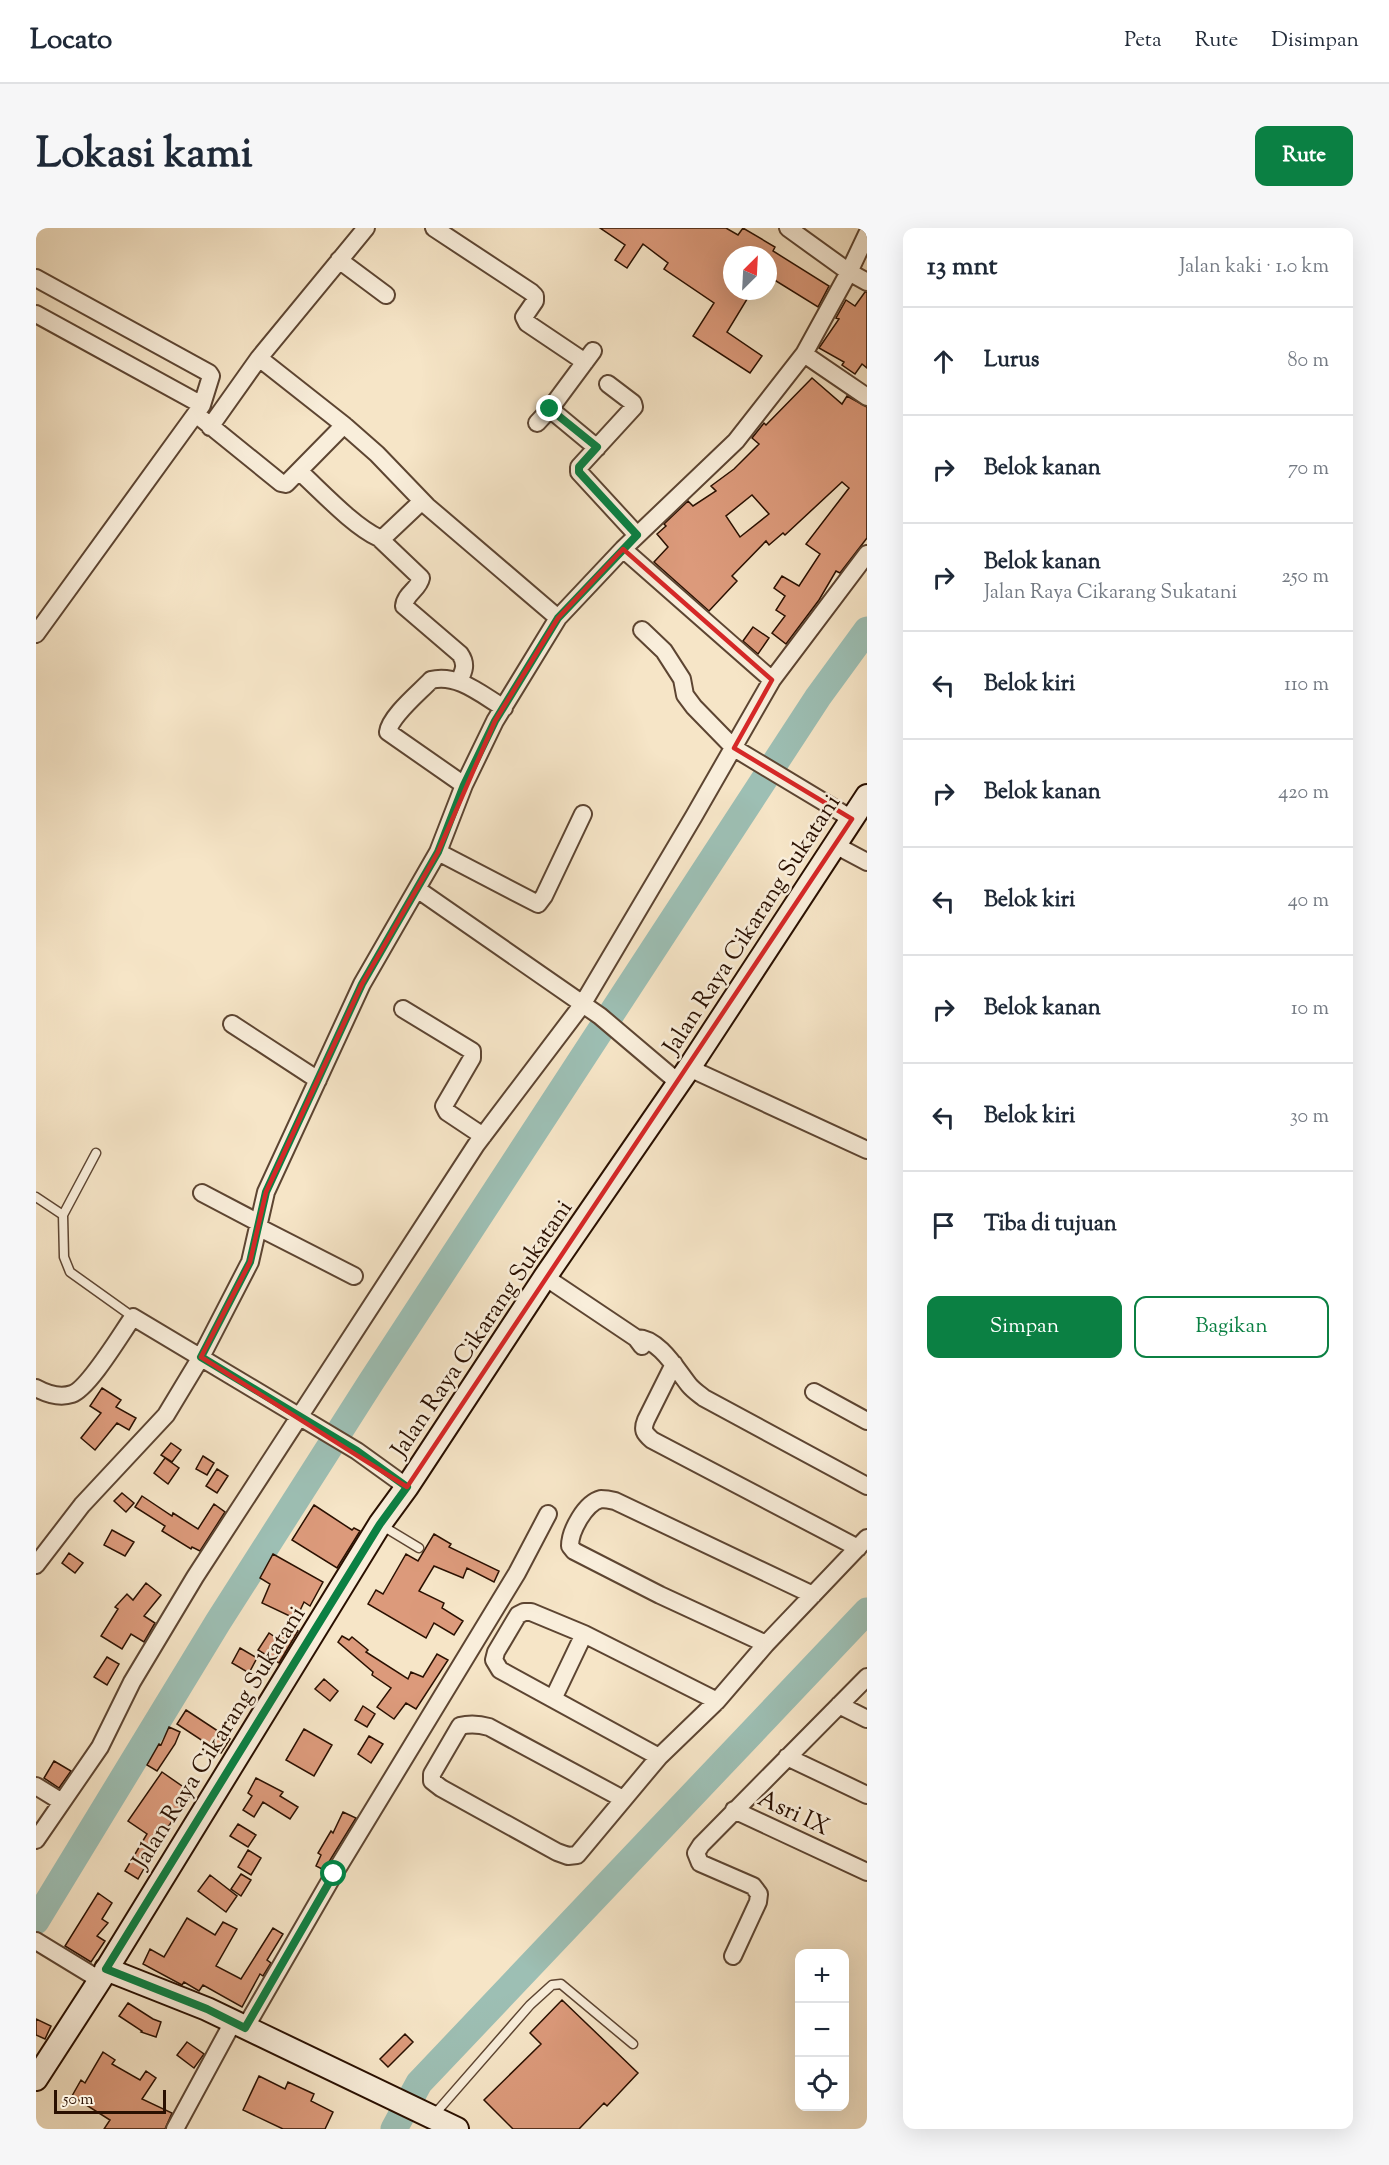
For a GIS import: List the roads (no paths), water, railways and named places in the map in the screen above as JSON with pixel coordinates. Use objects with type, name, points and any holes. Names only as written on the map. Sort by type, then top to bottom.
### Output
[{"type":"main road","name":"Jalan Raya Cikarang Sukatani","points":[[36,2079],[103,1975],[380,1524],[407,1487],[545,1277],[684,1075],[867,796]]},
{"type":"main road","points":[[103,1975],[239,2025],[457,2129]]},
{"type":"street","points":[[210,427],[259,358],[366,228]]},
{"type":"street","points":[[434,228],[531,292],[535,296],[535,301],[526,314],[525,320],[589,357],[537,423]]},
{"type":"street","points":[[788,228],[849,272],[867,282]]},
{"type":"street","points":[[38,1557],[82,1505],[166,1415],[201,1357],[250,1262],[266,1192],[362,984],[438,852],[464,785],[504,708],[558,618],[637,535],[736,441],[804,354],[867,234]]},
{"type":"street","points":[[339,260],[386,296]]},
{"type":"street","points":[[36,278],[209,373],[211,382],[199,409],[36,634]]},
{"type":"street","points":[[36,314],[199,409],[210,427],[280,483],[286,484],[344,425]]},
{"type":"street","points":[[804,354],[867,397]]},
{"type":"street","points":[[259,358],[344,425],[377,454],[422,501],[558,618]]},
{"type":"street","points":[[608,384],[633,403],[634,408],[579,467],[579,472],[637,535]]},
{"type":"street","points":[[550,409],[597,447]]},
{"type":"street","points":[[299,471],[340,509],[379,538],[421,578],[419,585],[404,601],[404,606],[460,654],[465,668],[459,681]]},
{"type":"street","points":[[379,538],[385,536],[422,501]]},
{"type":"street","points":[[623,549],[772,680]]},
{"type":"street","points":[[36,1840],[100,1747],[132,1682],[195,1577],[301,1418],[483,1136],[582,1005],[772,680],[867,554]]},
{"type":"street","points":[[642,630],[664,651],[682,679],[685,695],[694,707],[734,748],[852,819]]},
{"type":"street","points":[[464,785],[387,732],[388,728],[395,717],[431,680],[439,678],[459,681],[504,708]]},
{"type":"street","points":[[438,852],[538,904],[583,814]]},
{"type":"street","points":[[835,845],[867,862]]},
{"type":"street","points":[[417,889],[600,1016],[628,1040],[684,1075],[867,1150]]},
{"type":"street","points":[[403,1009],[472,1051],[472,1058],[444,1106],[447,1112],[483,1136]]},
{"type":"street","points":[[232,1024],[318,1080]]},
{"type":"street","points":[[202,1193],[354,1276]]},
{"type":"street","points":[[545,1277],[636,1338],[642,1338],[660,1349],[691,1388],[704,1398],[867,1486]]},
{"type":"street","points":[[36,1388],[47,1394],[62,1396],[74,1394],[89,1379],[133,1317],[357,1451],[407,1487]]},
{"type":"street","points":[[623,1799],[489,1727],[481,1725],[460,1726],[432,1774],[432,1781],[441,1788],[557,1852],[568,1856],[577,1855],[659,1757],[717,1701],[766,1644],[862,1543],[652,1440],[645,1434],[643,1428],[645,1420],[669,1360]]},
{"type":"street","points":[[814,1392],[867,1421]]},
{"type":"street","points":[[766,1644],[660,1595],[574,1551],[570,1546],[570,1539],[585,1511],[593,1502],[603,1499],[615,1502],[813,1595]]},
{"type":"street","points":[[175,2129],[334,1874],[517,1573],[548,1514]]},
{"type":"street","points":[[659,1757],[500,1670],[494,1660],[496,1652],[518,1615],[531,1612],[584,1634],[717,1701]]},
{"type":"street","points":[[553,1699],[566,1676],[584,1634]]},
{"type":"street","points":[[734,1956],[758,1902],[759,1894],[753,1886],[700,1863],[696,1853],[734,1810],[867,1677]]},
{"type":"street","points":[[839,1705],[867,1719]]},
{"type":"street","points":[[787,1757],[867,1795]]},
{"type":"street","points":[[36,1786],[62,1802]]},
{"type":"street","name":"Asri IX","points":[[734,1810],[867,1872]]},
{"type":"street","points":[[39,1943],[103,1975]]},
{"type":"lane","points":[[96,1154],[63,1215],[64,1257],[70,1272],[133,1317]]},
{"type":"lane","points":[[36,1197],[63,1215]]},
{"type":"lane","points":[[380,1524],[419,1548]]},
{"type":"lane","points":[[425,2113],[552,1985],[561,1984],[633,2044]]},
{"type":"waterway","points":[[36,1921],[218,1622],[371,1382],[818,697],[867,630]]},
{"type":"waterway","points":[[394,2129],[419,2083],[867,1611]]}]
